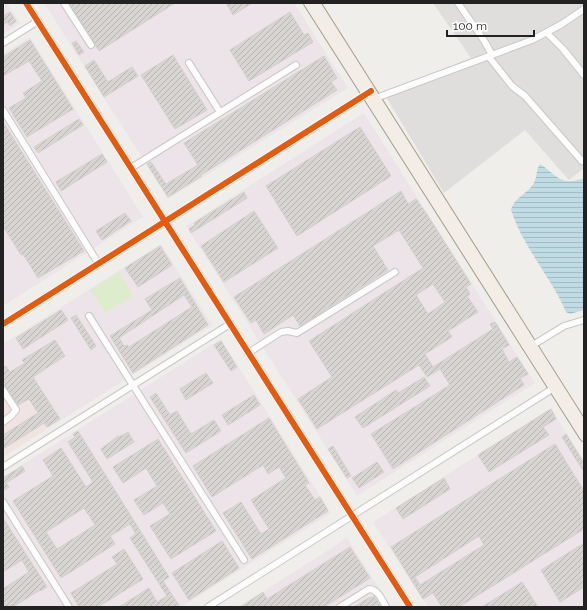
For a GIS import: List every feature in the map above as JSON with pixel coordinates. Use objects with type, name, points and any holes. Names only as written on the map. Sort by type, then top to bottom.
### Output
[{"type":"main road","points":[[308,3],[371,94],[532,345],[584,437]]},
{"type":"main road","points":[[316,3],[371,94],[555,386],[584,426]]},
{"type":"street","points":[[27,3],[410,607]]},
{"type":"street","points":[[64,3],[91,45]]},
{"type":"street","points":[[458,3],[484,42],[490,56],[512,86],[524,96],[582,161]]},
{"type":"street","points":[[3,324],[165,221],[371,94],[490,56],[532,40],[547,33],[584,8]]},
{"type":"street","points":[[3,43],[38,21]]},
{"type":"street","points":[[547,33],[563,49],[584,75]]},
{"type":"street","points":[[189,63],[220,112]]},
{"type":"street","points":[[131,168],[296,65]]},
{"type":"street","points":[[3,110],[98,263]]},
{"type":"street","points":[[248,353],[281,332],[288,331],[297,333],[395,272]]},
{"type":"street","points":[[88,316],[244,560]]},
{"type":"street","points":[[532,345],[564,326],[584,320]]},
{"type":"street","points":[[3,467],[230,324]]},
{"type":"street","points":[[208,607],[555,386]]},
{"type":"street","points":[[3,390],[16,410],[3,422]]},
{"type":"street","points":[[3,502],[69,607]]},
{"type":"street","points":[[340,607],[372,588],[376,591],[386,607]]},
{"type":"shaded area","points":[[3,3],[7,3],[20,23],[3,34]]},
{"type":"shaded area","points":[[44,3],[294,3],[348,88],[168,199]]},
{"type":"shaded area","points":[[433,3],[584,3],[584,168],[569,180],[525,130],[444,193],[383,92],[471,58]]},
{"type":"shaded area","points":[[30,37],[143,217],[3,306],[3,54]]},
{"type":"shaded area","points":[[364,113],[535,383],[357,496],[186,226]]},
{"type":"shaded area","points":[[161,244],[212,325],[47,429],[3,358],[3,344]]},
{"type":"shaded area","points":[[221,339],[331,513],[181,607],[3,607],[3,477]]},
{"type":"shaded area","points":[[3,358],[47,429],[3,457]]},
{"type":"shaded area","points":[[551,408],[584,461],[584,607],[428,607],[373,522]]},
{"type":"shaded area","points":[[347,538],[391,607],[239,607]]},
{"type":"green space","points":[[119,272],[133,296],[106,312],[90,290]]},
{"type":"water","points":[[540,164],[565,181],[584,178],[584,310],[570,314],[566,312],[553,286],[523,237],[511,210],[514,203],[534,183],[537,169]]},
{"type":"building","points":[[69,3],[175,3],[99,51]]},
{"type":"building","points":[[226,3],[252,3],[233,15]]},
{"type":"building","points":[[10,12],[16,21],[10,26],[7,22],[3,25],[3,16]]},
{"type":"building","points":[[290,12],[304,35],[308,33],[313,42],[249,81],[230,50]]},
{"type":"building","points":[[30,40],[73,109],[27,137],[9,108],[26,98],[23,93],[42,81],[29,61],[3,76],[3,57]]},
{"type":"building","points":[[76,41],[84,52],[79,55],[72,43]]},
{"type":"building","points":[[173,55],[207,110],[175,129],[141,75]]},
{"type":"building","points":[[324,56],[337,78],[331,82],[337,90],[168,197],[147,164],[151,162],[166,184],[198,165],[184,143]]},
{"type":"building","points":[[94,60],[108,82],[132,67],[138,76],[104,97],[85,66]]},
{"type":"building","points":[[79,119],[83,125],[38,153],[34,147]]},
{"type":"building","points":[[3,122],[84,251],[38,278],[23,254],[21,255],[3,226]]},
{"type":"building","points":[[360,127],[391,176],[297,236],[266,186]]},
{"type":"building","points":[[102,154],[107,162],[61,191],[56,182]]},
{"type":"building","points":[[401,191],[408,204],[416,199],[428,216],[471,284],[466,287],[470,294],[467,296],[478,312],[448,331],[452,337],[425,354],[433,367],[493,329],[490,324],[495,322],[509,345],[502,349],[509,362],[517,357],[528,374],[520,378],[524,385],[393,469],[371,434],[450,385],[440,369],[427,377],[419,365],[317,429],[298,399],[332,377],[309,341],[423,268],[399,230],[373,246],[388,270],[300,326],[293,315],[264,334],[256,320],[251,323],[234,297]],"holes":[[[433,284],[445,302],[428,314],[416,295]]]},
{"type":"building","points":[[244,192],[247,198],[191,233],[189,229],[195,225],[194,223]]},
{"type":"building","points":[[254,211],[278,248],[224,282],[201,246]]},
{"type":"building","points":[[125,213],[131,221],[102,240],[96,231]]},
{"type":"building","points":[[160,246],[172,265],[138,287],[125,268]]},
{"type":"building","points":[[180,278],[208,325],[133,373],[110,336],[152,310],[145,299]],"holes":[[[184,295],[192,307],[129,347],[127,345],[124,346],[119,338]]]},
{"type":"building","points":[[61,310],[68,320],[23,349],[16,338]]},
{"type":"building","points":[[76,315],[96,346],[91,350],[71,318]]},
{"type":"building","points":[[55,340],[65,356],[33,377],[60,419],[47,427],[44,423],[3,449],[3,435],[38,413],[29,399],[18,405],[3,383],[3,368],[6,366],[10,372],[25,363],[22,360]]},
{"type":"building","points":[[221,341],[237,367],[231,371],[214,345]]},
{"type":"building","points":[[206,373],[213,383],[186,400],[180,389]]},
{"type":"building","points":[[424,377],[430,386],[363,428],[355,417],[396,390],[398,393]]},
{"type":"building","points":[[156,393],[170,415],[177,411],[191,434],[214,420],[221,431],[186,453],[150,397]]},
{"type":"building","points":[[254,395],[260,405],[228,425],[222,415]]},
{"type":"building","points":[[551,409],[556,419],[543,427],[549,435],[489,472],[478,455]]},
{"type":"building","points":[[269,418],[309,483],[305,485],[315,500],[320,497],[328,511],[252,559],[223,513],[241,502],[261,534],[269,529],[251,500],[286,478],[279,467],[268,474],[263,465],[212,497],[193,466]]},
{"type":"building","points":[[78,431],[169,577],[163,581],[180,607],[119,607],[149,588],[157,602],[167,596],[130,538],[136,534],[130,524],[110,536],[115,544],[61,578],[13,501],[53,476],[43,460],[61,448],[86,487],[93,482],[68,442],[75,437],[73,434]],"holes":[[[84,508],[95,525],[57,549],[46,532]]]},
{"type":"building","points":[[128,432],[134,442],[107,459],[101,449],[118,436],[119,437]]},
{"type":"building","points":[[566,434],[584,463],[584,472],[562,437]]},
{"type":"building","points":[[158,439],[216,531],[171,559],[150,526],[170,514],[163,503],[144,515],[134,500],[157,486],[146,468],[123,483],[113,467]]},
{"type":"building","points":[[555,444],[584,491],[584,529],[459,607],[442,607],[433,593],[423,599],[391,547]],"holes":[[[479,536],[484,545],[420,585],[415,577]]]},
{"type":"building","points":[[333,446],[351,476],[347,478],[328,449]]},
{"type":"building","points":[[377,462],[384,472],[359,488],[352,478]]},
{"type":"building","points":[[22,466],[25,471],[6,483],[9,487],[5,490],[3,486],[3,478]]},
{"type":"building","points":[[444,478],[450,489],[403,519],[396,508]]},
{"type":"building","points":[[3,518],[47,587],[13,607],[3,607],[3,589],[29,572],[22,560],[3,572]]},
{"type":"building","points":[[222,541],[239,568],[189,600],[172,573]]},
{"type":"building","points":[[584,543],[584,587],[560,602],[541,570]]},
{"type":"building","points":[[350,547],[370,578],[324,607],[240,607],[263,592],[267,599]]},
{"type":"building","points":[[124,549],[143,579],[98,607],[79,607],[71,593],[117,564],[112,557]]},
{"type":"building","points":[[522,582],[538,607],[482,607]]},
{"type":"building","points":[[374,596],[381,607],[354,607],[370,597],[371,598]]},
{"type":"cycle path","points":[[26,3],[410,607]]},
{"type":"cycle path","points":[[3,324],[371,91]]}]
